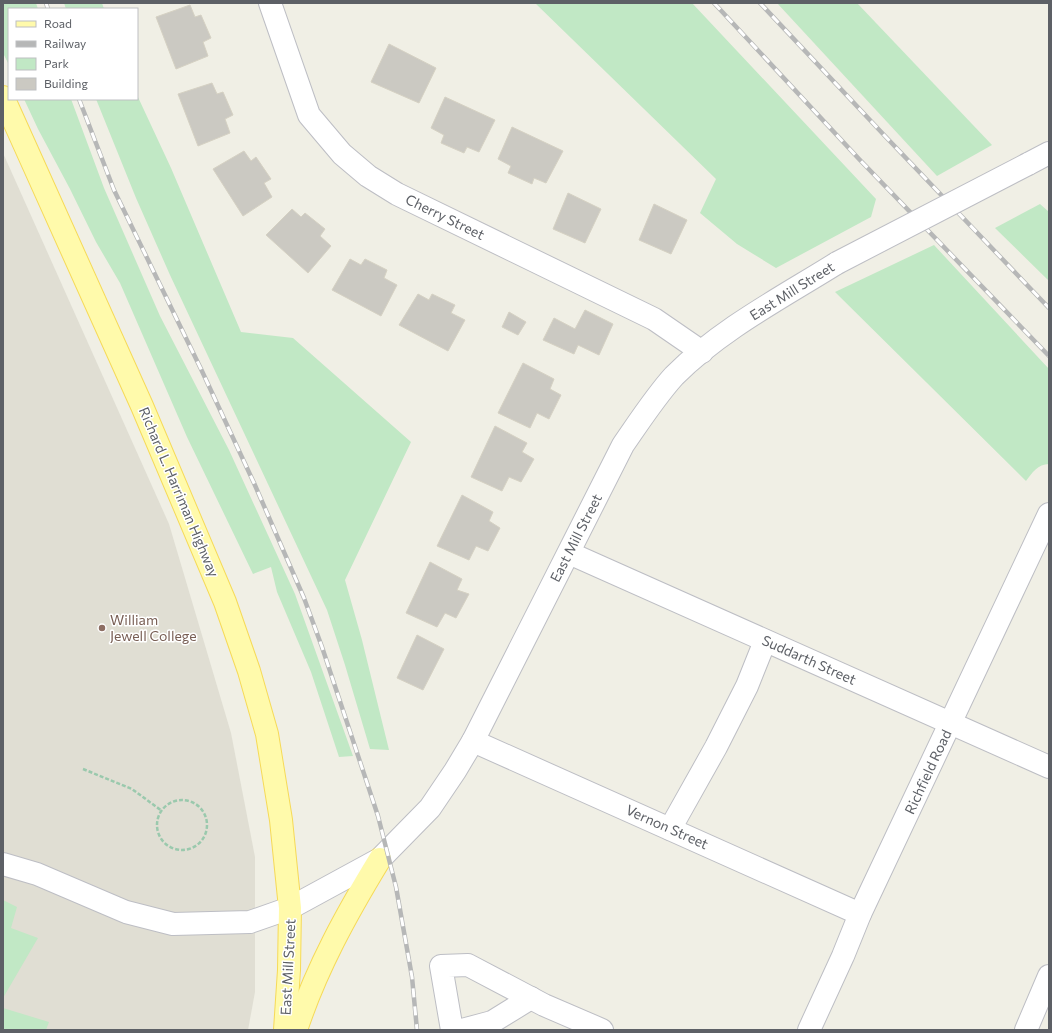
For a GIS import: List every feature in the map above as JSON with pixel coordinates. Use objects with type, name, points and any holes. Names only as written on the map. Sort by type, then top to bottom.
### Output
[{"type":"main road","name":"Richard L. Harriman Highway","points":[[3,97],[142,406],[198,536],[235,630],[249,671],[267,734],[281,820],[290,908]]},
{"type":"main road","points":[[296,1030],[317,976],[334,938],[356,897],[380,859]]},
{"type":"main road","name":"East Mill Street","points":[[284,1030],[289,970],[290,908]]},
{"type":"street","name":"Cherry Street","points":[[270,3],[309,115],[342,154],[368,176],[397,194],[654,319],[702,352]]},
{"type":"street","name":"East Mill Street","points":[[290,908],[380,859],[430,808],[455,772],[473,741],[623,445],[643,415],[674,377],[702,352],[738,324],[837,263],[1049,153]]},
{"type":"street","name":"Richfield Road","points":[[808,1030],[843,956],[860,914],[1049,514]]},
{"type":"street","name":"Suddarth Street","points":[[569,553],[1049,767]]},
{"type":"street","points":[[670,829],[716,747],[746,686],[765,641]]},
{"type":"street","name":"Vernon Street","points":[[473,741],[860,914]]},
{"type":"street","points":[[3,864],[37,874],[126,912],[174,924],[250,922],[290,908]]},
{"type":"street","points":[[452,1030],[441,966],[468,965],[544,1005],[602,1030]]},
{"type":"street","points":[[1026,1030],[1049,976]]},
{"type":"street","points":[[462,1030],[492,1022],[531,998]]},
{"type":"path","points":[[83,770],[132,789],[162,810]]},
{"type":"path","points":[[184,800],[193,802],[205,815],[207,823],[206,832],[202,840],[190,849],[174,849],[167,846],[158,833],[157,825],[162,810],[168,804],[176,801],[184,800]]},
{"type":"shaded area","name":"William Jewell College","points":[[3,153],[169,524],[231,733],[255,857],[255,992],[248,1030],[3,1030]]},
{"type":"green space","points":[[3,3],[36,3],[38,8],[8,8],[8,63],[3,53]]},
{"type":"green space","points":[[64,3],[102,3],[104,8],[66,8]]},
{"type":"green space","points":[[535,3],[692,3],[876,199],[871,217],[776,268],[737,244],[700,213],[716,179]]},
{"type":"green space","points":[[777,3],[857,3],[992,145],[937,176]]},
{"type":"green space","points":[[138,97],[171,168],[241,332],[293,338],[411,442],[345,580],[362,640],[389,750],[370,749],[327,610],[170,275],[136,198],[96,100],[138,100]]},
{"type":"green space","points":[[24,100],[71,100],[104,188],[160,316],[229,450],[295,594],[353,756],[339,757],[311,672],[277,592],[271,567],[253,574],[187,437],[120,283],[96,242]]},
{"type":"green space","points":[[1040,204],[1049,212],[1049,281],[995,228]]},
{"type":"green space","points":[[934,245],[1049,369],[1049,464],[1038,467],[1026,481],[835,292]]},
{"type":"green space","points":[[3,900],[17,907],[11,928],[38,938],[3,998]]},
{"type":"green space","points":[[3,1008],[49,1022],[46,1030],[3,1030]]},
{"type":"building","points":[[190,5],[195,17],[201,15],[211,38],[203,42],[208,56],[176,69],[156,17]]},
{"type":"building","points":[[389,44],[436,68],[419,103],[371,82]]},
{"type":"building","points":[[212,83],[217,94],[223,92],[233,115],[225,119],[230,133],[198,146],[178,94]]},
{"type":"building","points":[[445,97],[495,120],[479,152],[467,147],[464,153],[441,143],[444,135],[431,128]]},
{"type":"building","points":[[512,127],[563,151],[546,183],[534,178],[532,184],[508,173],[511,166],[498,159]]},
{"type":"building","points":[[244,151],[251,161],[256,157],[271,179],[264,183],[272,197],[243,216],[213,169]]},
{"type":"building","points":[[568,193],[601,209],[585,243],[553,229]]},
{"type":"building","points":[[654,204],[687,220],[671,254],[639,240]]},
{"type":"building","points":[[292,209],[301,217],[305,213],[325,229],[320,236],[331,246],[308,273],[266,235]]},
{"type":"building","points":[[350,259],[361,265],[365,259],[387,270],[384,278],[397,285],[381,316],[332,290]]},
{"type":"building","points":[[418,294],[429,300],[432,294],[455,305],[451,313],[465,320],[448,351],[399,325]]},
{"type":"building","points":[[585,310],[613,324],[599,355],[578,345],[574,354],[543,340],[554,318],[575,329]]},
{"type":"building","points":[[509,312],[526,322],[518,335],[502,327]]},
{"type":"building","points":[[523,363],[554,379],[550,389],[561,395],[549,419],[537,413],[530,428],[498,413]]},
{"type":"building","points":[[495,426],[527,443],[522,452],[534,459],[521,482],[509,477],[502,491],[471,477]]},
{"type":"building","points":[[462,495],[493,512],[489,521],[500,528],[488,551],[476,546],[469,560],[437,546]]},
{"type":"building","points":[[430,562],[462,579],[457,590],[469,594],[456,618],[445,613],[437,627],[406,613]]},
{"type":"building","points":[[417,635],[444,649],[423,690],[397,678]]},
{"type":"railway","points":[[46,3],[48,8]]},
{"type":"railway","points":[[714,3],[859,159],[1049,356]]},
{"type":"railway","points":[[760,3],[1049,308]]},
{"type":"railway","points":[[79,100],[114,190],[201,369],[254,483],[304,598],[322,647],[378,816],[396,887],[412,977],[417,1030]]},
{"type":"place","name":"William Jewell College","points":[[102,628]]}]
